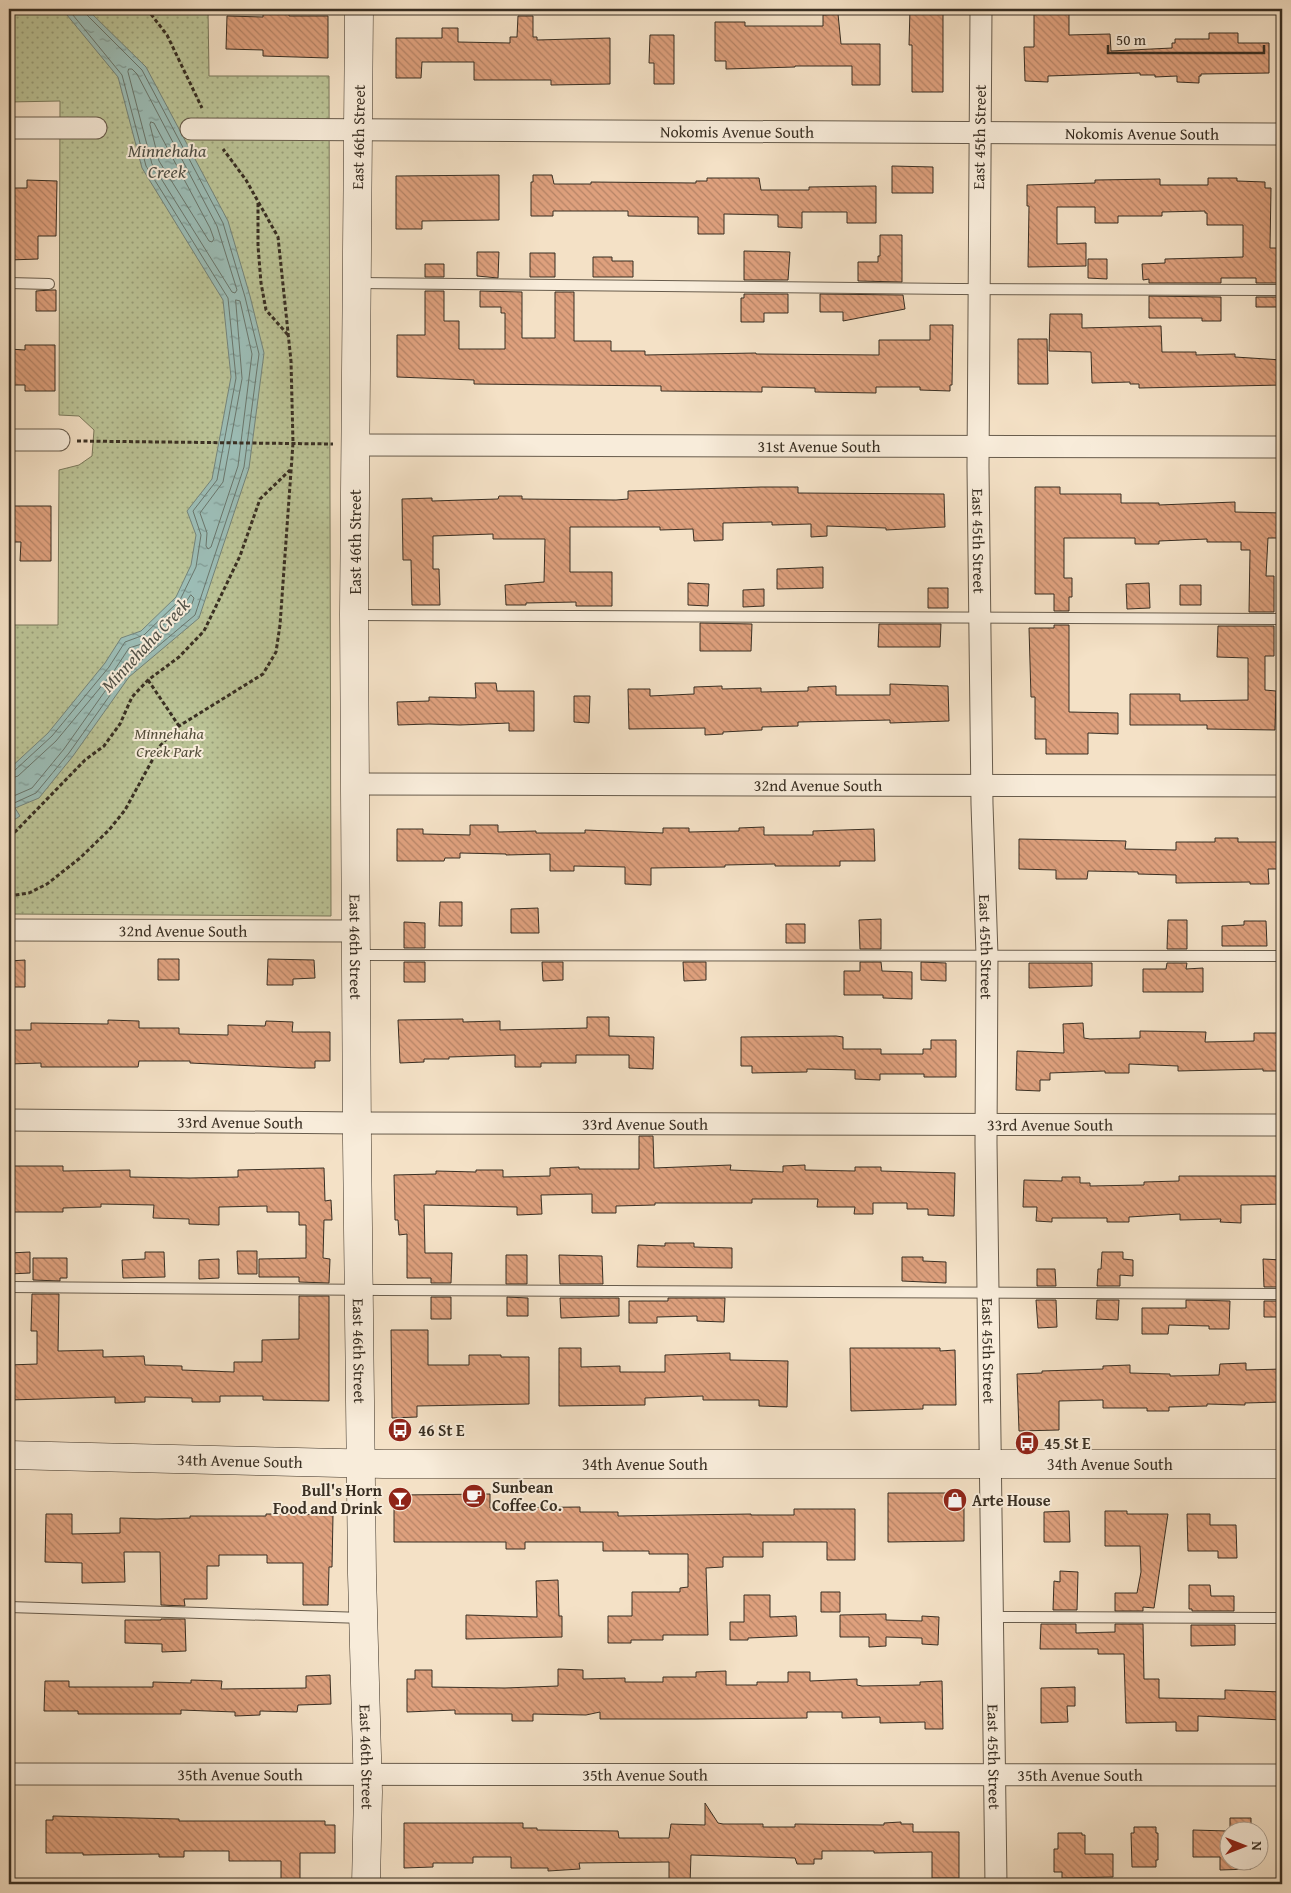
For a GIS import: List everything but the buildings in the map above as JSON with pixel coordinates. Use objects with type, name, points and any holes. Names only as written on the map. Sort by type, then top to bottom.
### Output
[{"type":"street","name":"East 46th Street","points":[[359,9],[354,615],[357,1123],[367,1773],[366,1884]]},
{"type":"street","name":"East 45th Street","points":[[981,9],[978,448],[982,785],[987,955],[986,1125],[989,1463],[996,1884]]},
{"type":"street","points":[[9,128],[96,128]]},
{"type":"street","name":"Nokomis Avenue South","points":[[191,129],[1282,134]]},
{"type":"street","points":[[9,440],[59,440]]},
{"type":"street","name":"31st Avenue South","points":[[355,445],[978,448],[1282,447]]},
{"type":"street","name":"32nd Avenue South","points":[[356,784],[1282,786]]},
{"type":"street","name":"32nd Avenue South","points":[[9,930],[356,943]]},
{"type":"street","name":"33rd Avenue South","points":[[9,1120],[357,1123],[1282,1125]]},
{"type":"street","name":"34th Avenue South","points":[[9,1455],[362,1463],[1282,1464]]},
{"type":"street","name":"35th Avenue South","points":[[9,1774],[1282,1775]]},
{"type":"lane","points":[[9,283],[49,284]]},
{"type":"lane","points":[[357,283],[1282,290]]},
{"type":"lane","points":[[354,615],[1282,618]]},
{"type":"lane","points":[[356,943],[987,955],[1282,956]]},
{"type":"lane","points":[[9,1287],[1282,1294]]},
{"type":"lane","points":[[9,1607],[364,1618]]},
{"type":"lane","points":[[991,1617],[1282,1618]]},
{"type":"path","points":[[9,896],[29,893],[47,884],[80,858],[109,830],[125,810],[160,746],[179,726],[264,674],[276,652],[280,625],[292,443],[291,360],[278,237],[246,180],[225,153],[215,129],[201,107],[167,35],[147,9]]},
{"type":"path","points":[[258,202],[258,246],[261,283],[266,310],[288,335]]},
{"type":"path","points":[[59,440],[355,445]]},
{"type":"path","points":[[9,836],[85,760],[104,746],[120,724],[132,697],[148,680],[179,657],[204,631],[240,556],[260,498],[290,470]]},
{"type":"path","points":[[148,680],[179,726]]},
{"type":"green space","name":"Minnehaha Creek Park","points":[[9,9],[208,9],[209,76],[329,76],[331,916],[9,914],[9,625],[58,625],[59,470],[79,465],[92,456],[94,430],[79,416],[59,415],[60,101],[9,102]]},
{"type":"water","name":"Minnehaha Creek","points":[[62,9],[87,9],[146,67],[228,221],[264,353],[249,468],[199,618],[129,677],[73,756],[39,798],[15,808],[20,816],[9,823],[9,769],[48,733],[105,663],[121,638],[141,631],[176,597],[191,565],[196,535],[187,511],[212,479],[231,377],[223,300],[142,168],[118,77]]},
{"type":"place","name":"46 St E","points":[[400,1430]]},
{"type":"place","name":"45 St E","points":[[1027,1443]]},
{"type":"place","name":"Sunbean Coffee Co.","points":[[474,1496]]},
{"type":"place","name":"Bull's Horn Food and Drink","points":[[400,1499]]},
{"type":"place","name":"Arte House","points":[[955,1500]]}]
